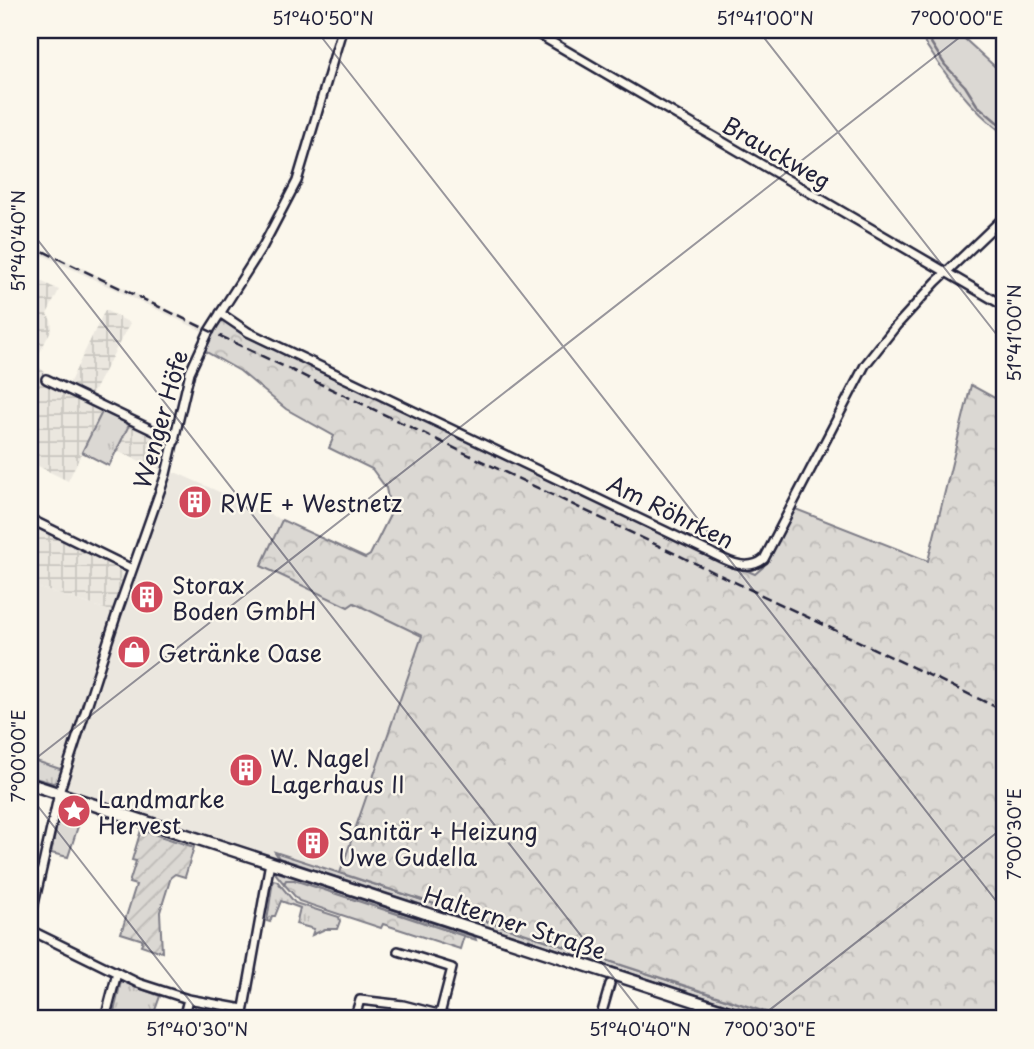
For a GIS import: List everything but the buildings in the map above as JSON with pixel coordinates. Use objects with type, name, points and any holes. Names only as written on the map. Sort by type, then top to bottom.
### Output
[{"type":"main road","name":"Halterner Straße","points":[[30,783],[750,1019]]},
{"type":"street","name":"Wenger Höfe","points":[[30,922],[59,793],[175,441],[190,372],[204,339],[263,246],[297,181],[342,30]]},
{"type":"street","name":"Brauckweg","points":[[531,30],[1004,306]]},
{"type":"street","name":"Am Röhrken","points":[[220,313],[248,332],[402,406],[705,550],[740,566],[749,566],[764,559],[865,365],[946,272],[1004,217]]},
{"type":"street","points":[[46,379],[175,441]]},
{"type":"street","points":[[30,519],[132,569]]},
{"type":"street","points":[[242,1019],[270,862]]},
{"type":"street","points":[[30,930],[138,983],[188,999],[243,1009]]},
{"type":"street","points":[[398,951],[452,968],[440,1014]]},
{"type":"street","points":[[105,1019],[117,973]]},
{"type":"street","points":[[600,1019],[610,984]]},
{"type":"street","points":[[183,1019],[188,999]]},
{"type":"street","points":[[354,1019],[360,1000],[403,1005],[457,1019]]},
{"type":"shaded area","points":[[30,243],[207,328],[204,332],[30,249]]},
{"type":"shaded area","points":[[30,276],[59,290],[47,314],[52,328],[36,360],[46,373],[44,379],[103,410],[68,481],[38,466],[30,482]]},
{"type":"shaded area","points":[[105,310],[130,323],[91,396],[68,386]]},
{"type":"shaded area","points":[[130,423],[167,441],[160,469],[116,451]]},
{"type":"shaded area","points":[[177,473],[282,520],[262,566],[348,607],[354,603],[422,635],[337,884],[30,784],[30,585],[117,613],[166,474]]},
{"type":"shaded area","points":[[30,522],[122,572],[125,579],[114,612],[30,585]]},
{"type":"green space","points":[[917,30],[955,30],[1004,75],[1004,134],[978,112],[956,86]]},
{"type":"green space","points":[[220,318],[225,318],[703,552],[755,574],[763,567],[793,508],[928,561],[971,385],[1004,403],[1004,1019],[787,1019],[340,873],[422,636],[354,603],[348,607],[261,566],[282,520],[365,558],[370,555],[391,513],[386,488],[372,469],[329,448],[334,436],[286,409],[240,371],[203,350]]},
{"type":"green space","points":[[103,410],[130,423],[109,466],[82,452]]},
{"type":"green space","points":[[30,759],[60,769],[64,764],[60,781],[53,783],[30,777]]},
{"type":"green space","points":[[61,807],[82,814],[68,857],[51,853]]},
{"type":"green space","points":[[141,830],[194,847],[185,877],[175,874],[171,877],[160,912],[162,952],[141,945],[143,940],[121,933],[136,885],[129,883],[136,861],[132,860]]},
{"type":"green space","points":[[275,852],[786,1019],[770,1019],[279,858]]},
{"type":"green space","points":[[275,873],[475,937],[476,940],[294,880],[284,884]]},
{"type":"green space","points":[[273,880],[277,881],[295,903],[339,917],[337,929],[325,929],[312,935],[314,929],[296,924],[300,908],[281,901],[275,916],[272,916],[270,922],[267,921]]},
{"type":"green space","points":[[286,880],[294,880],[464,936],[460,949],[383,924],[381,928],[299,901],[284,884]]},
{"type":"green space","points":[[121,981],[160,996],[152,1019],[108,1019],[110,1011],[114,1012]]},
{"type":"waterway","points":[[923,30],[945,65],[965,86],[977,105],[1004,128]]},
{"type":"railway","points":[[30,245],[1004,711]]},
{"type":"place","name":"RWE + Westnetz","points":[[195,502]]},
{"type":"place","name":"Storax Boden GmbH","points":[[147,597]]},
{"type":"place","name":"Getränke Oase","points":[[134,652]]},
{"type":"place","name":"W. Nagel Lagerhaus II","points":[[246,770]]},
{"type":"place","name":"Landmarke Hervest","points":[[74,811]]},
{"type":"place","name":"Sanitär + Heizung Uwe Gudella","points":[[313,843]]}]
